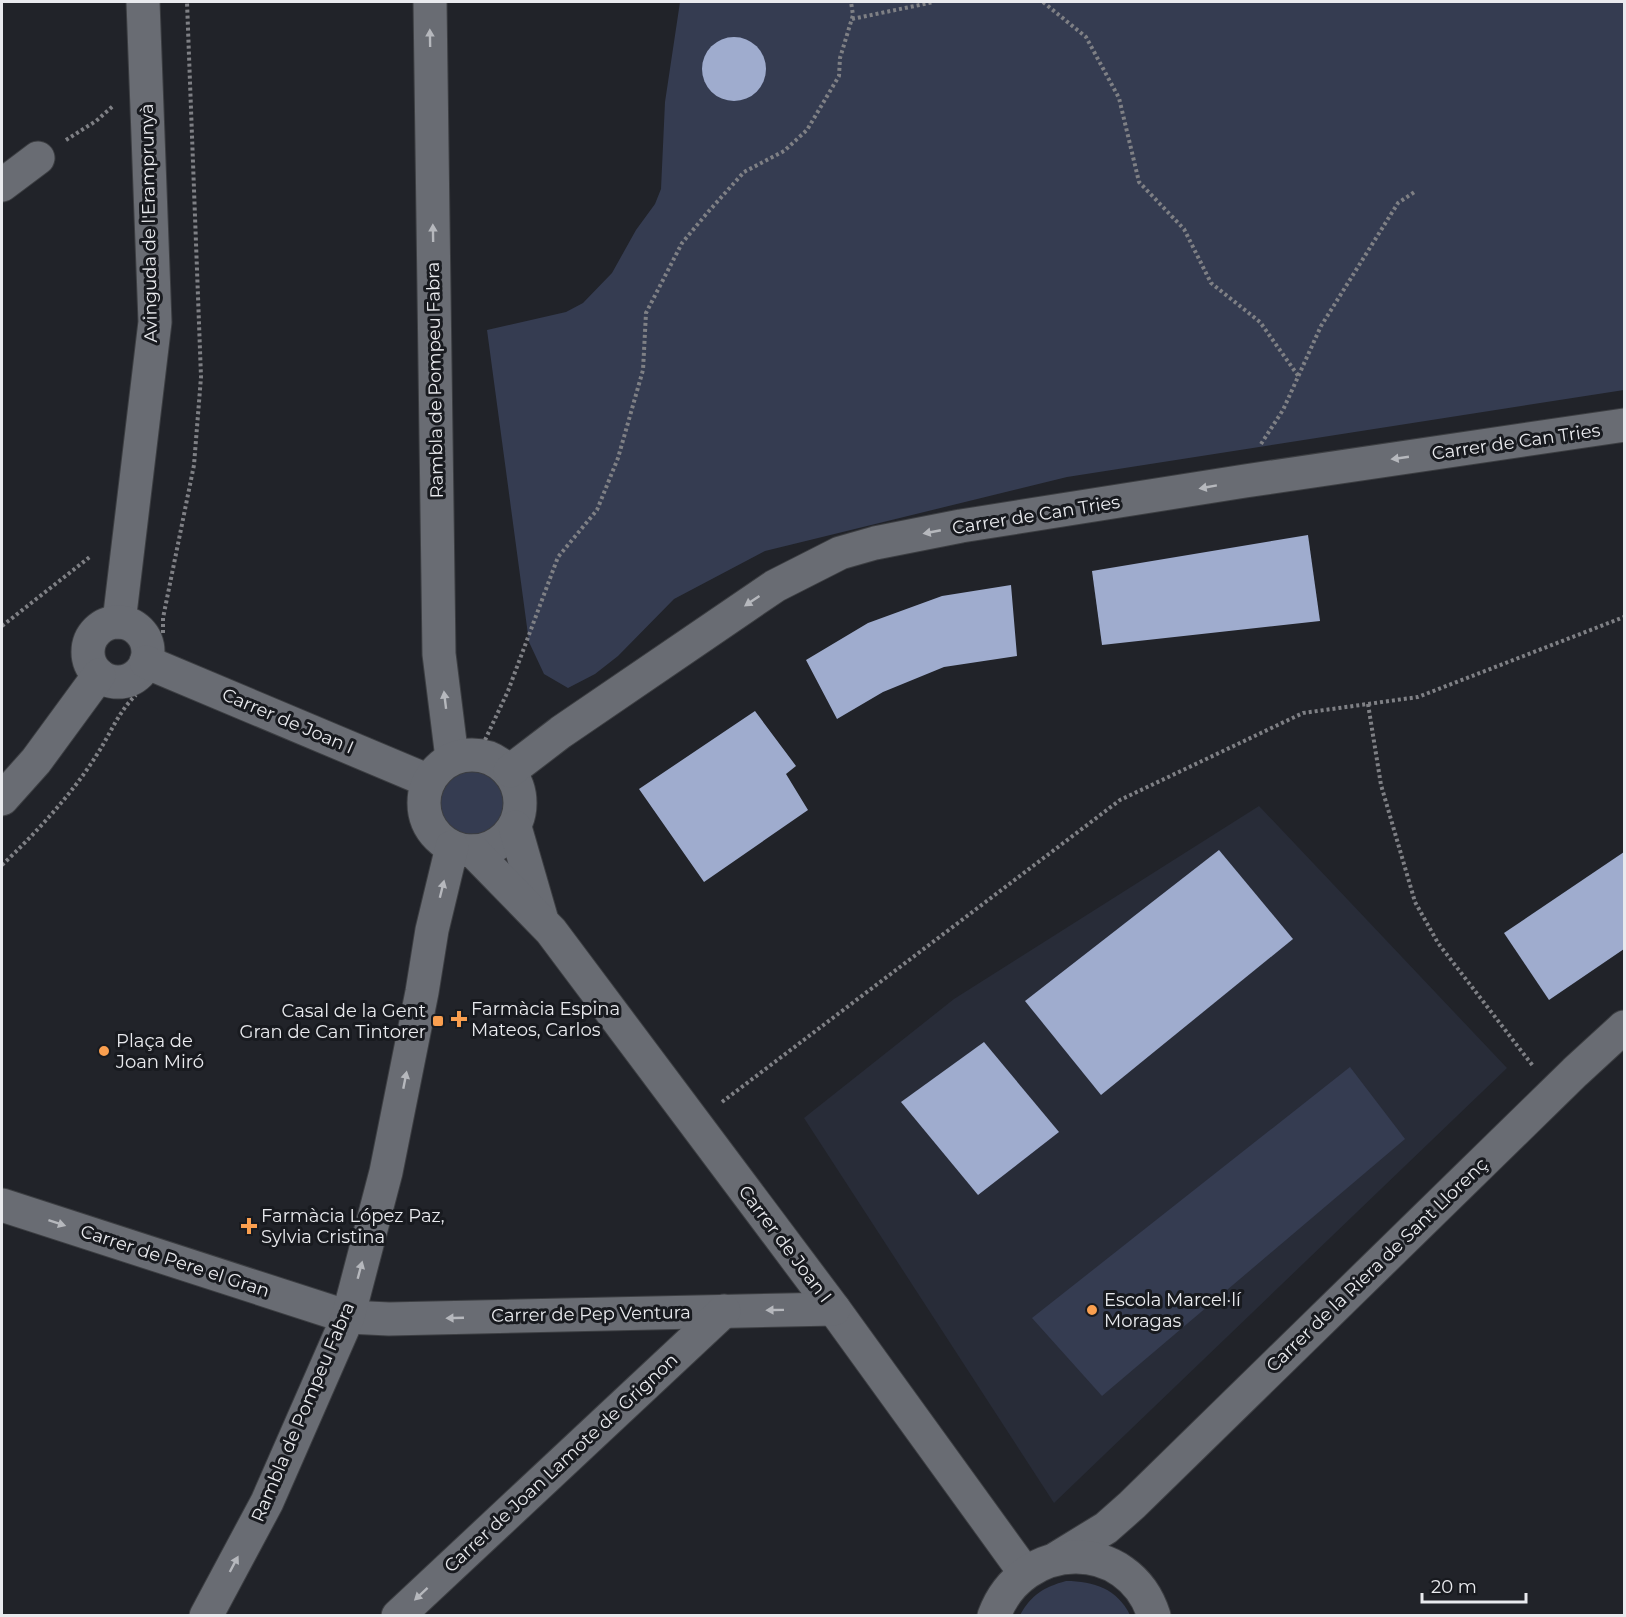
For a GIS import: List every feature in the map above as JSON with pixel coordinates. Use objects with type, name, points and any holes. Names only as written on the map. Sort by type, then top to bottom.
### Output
[{"type":"street","name":"Avinguda de l'Eramprunyà","points":[[119,622],[154,322],[143,2]]},
{"type":"street","name":"Rambla de Pompeu Fabra","points":[[430,2],[439,654],[466,756]]},
{"type":"street","points":[[2,184],[38,158]]},
{"type":"street","name":"Carrer de Can Tries","points":[[510,771],[561,732],[776,586],[840,554],[875,543],[961,526],[1245,481],[1624,425]]},
{"type":"street","points":[[119,622],[134,626],[145,637],[148,649],[146,662],[140,673],[126,681],[111,681],[99,675],[89,660],[91,640],[104,625],[119,622]]},
{"type":"street","name":"Carrer de Joan I","points":[[146,662],[429,781]]},
{"type":"street","points":[[2,799],[36,762],[99,675]]},
{"type":"street","points":[[466,756],[494,758],[510,771],[519,787],[521,806],[514,827],[502,842],[487,849],[463,849],[437,836],[429,825],[424,806],[429,781],[441,765],[466,756]]},
{"type":"street","name":"Carrer de Joan I","points":[[514,827],[541,918]]},
{"type":"street","name":"Rambla de Pompeu Fabra","points":[[206,1616],[267,1502],[348,1317],[386,1172],[432,930],[463,849]]},
{"type":"street","name":"Carrer de Joan I","points":[[463,849],[541,918],[834,1309],[1025,1573]]},
{"type":"street","name":"Carrer de la Riera de Sant Llorenç","points":[[994,1616],[1008,1590],[1025,1573],[1057,1558],[1106,1528],[1132,1505],[1554,1092],[1624,1027]]},
{"type":"street","name":"Carrer de Pere el Gran","points":[[2,1205],[348,1317]]},
{"type":"street","name":"Carrer de Pep Ventura","points":[[348,1317],[389,1319],[834,1309]]},
{"type":"street","name":"Carrer de Joan Lamote de Grignon","points":[[398,1616],[724,1311]]},
{"type":"street","name":"Carrer de la Riera de Sant Llorenç","points":[[1128,1575],[1121,1554],[1120,1540],[1132,1505]]},
{"type":"street","name":"Carrer de la Riera de Sant Llorenç","points":[[1057,1558],[1092,1558],[1107,1563],[1128,1575]]},
{"type":"street","points":[[1128,1575],[1143,1593],[1154,1616]]},
{"type":"path","points":[[466,756],[508,690],[558,557],[597,510],[618,458],[643,370],[646,314],[682,243],[744,172],[784,151],[807,130],[839,76],[840,58],[852,19],[851,2]]},
{"type":"path","points":[[852,19],[934,2]]},
{"type":"path","points":[[1043,2],[1086,38],[1119,98],[1139,182],[1184,229],[1211,283],[1260,322],[1299,377]]},
{"type":"path","points":[[1245,481],[1252,457],[1283,410],[1322,327],[1398,203],[1416,190]]},
{"type":"path","points":[[2,626],[76,570]]},
{"type":"path","points":[[694,1123],[1120,800],[1303,713],[1418,697],[1624,617]]},
{"type":"path","points":[[1368,704],[1381,785],[1415,902],[1438,943],[1554,1092]]},
{"type":"shaded area","points":[[680,2],[1624,2],[1624,390],[1067,477],[765,551],[674,599],[618,656],[595,674],[568,688],[544,674],[529,642],[487,330],[566,312],[583,303],[612,273],[636,230],[655,204],[661,189],[665,102]]},
{"type":"shaded area","points":[[466,769],[480,769],[493,775],[502,784],[508,797],[506,817],[498,829],[480,839],[466,839],[453,833],[444,824],[438,811],[438,797],[444,784],[453,775]]},
{"type":"shaded area","name":"Escola Marcel·lí Moragas","points":[[1259,806],[1507,1068],[1054,1503],[804,1118],[954,999]]},
{"type":"shaded area","points":[[1350,1067],[1405,1139],[1102,1396],[1032,1318]]},
{"type":"shaded area","points":[[1066,1581],[1076,1581],[1104,1588],[1125,1606],[1130,1615],[1020,1615],[1039,1593]]},
{"type":"building","points":[[734,37],[752,42],[757,46],[761,51],[766,69],[761,87],[757,92],[752,96],[734,101],[716,96],[711,92],[707,87],[702,69],[707,51],[711,46],[716,42]]},
{"type":"building","points":[[1308,535],[1320,621],[1102,645],[1092,571]]},
{"type":"building","points":[[1011,585],[1017,656],[944,667],[883,692],[837,719],[806,660],[868,623],[942,596]]},
{"type":"building","points":[[755,711],[796,766],[786,774],[808,810],[704,882],[639,789]]},
{"type":"building","points":[[1219,850],[1293,939],[1101,1095],[1025,1001]]},
{"type":"building","points":[[1624,852],[1624,949],[1549,1000],[1504,933]]},
{"type":"building","points":[[984,1042],[1059,1132],[978,1195],[901,1102]]},
{"type":"place","name":"Farmàcia Espina Mateos, Carlos","points":[[459,1019]]},
{"type":"place","name":"Casal de la Gent Gran de Can Tintorer","points":[[438,1021]]},
{"type":"place","name":"Plaça de Joan Miró","points":[[104,1051]]},
{"type":"place","name":"Farmàcia López Paz, Sylvia Cristina","points":[[249,1226]]},
{"type":"place","name":"Escola Marcel·lí Moragas","points":[[1092,1310]]}]
